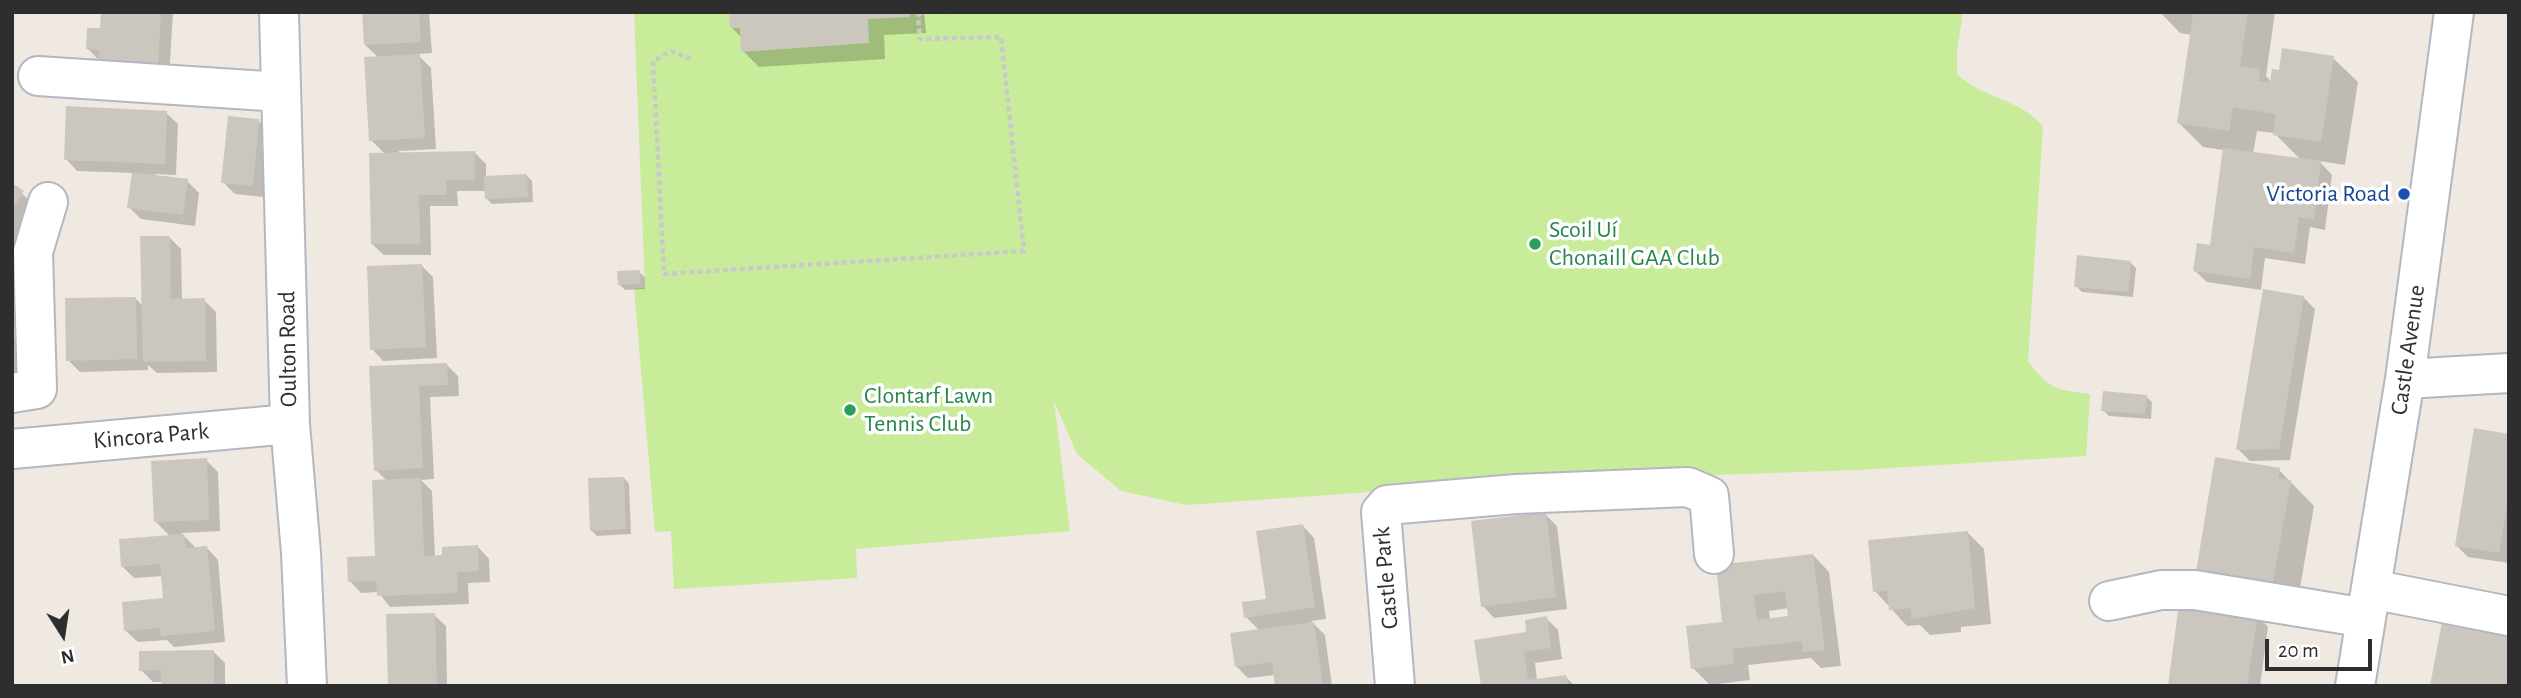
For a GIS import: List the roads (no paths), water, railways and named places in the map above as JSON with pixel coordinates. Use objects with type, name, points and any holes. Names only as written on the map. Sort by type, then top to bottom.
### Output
[{"type":"street","name":"Oulton Road","points":[[279,12],[290,424],[301,553],[307,686]]},
{"type":"street","name":"Castle Avenue","points":[[2355,686],[2405,379],[2454,12]]},
{"type":"street","points":[[38,76],[281,92]]},
{"type":"street","points":[[12,393],[37,389],[33,253],[48,202]]},
{"type":"street","points":[[2405,379],[2509,373]]},
{"type":"street","name":"Kincora Park","points":[[12,449],[290,424]]},
{"type":"street","name":"Castle Park","points":[[1395,686],[1381,512],[1387,505],[1516,494],[1688,487],[1709,496],[1714,554]]},
{"type":"street","points":[[2109,601],[2161,590],[2195,590],[2509,615]]},
{"type":"place","name":"Victoria Road","points":[[2404,194]]},
{"type":"place","name":"Scoil Uí Chonaill GAA Club","points":[[1535,244]]},
{"type":"place","name":"Clontarf Lawn Tennis Club","points":[[850,410]]}]
